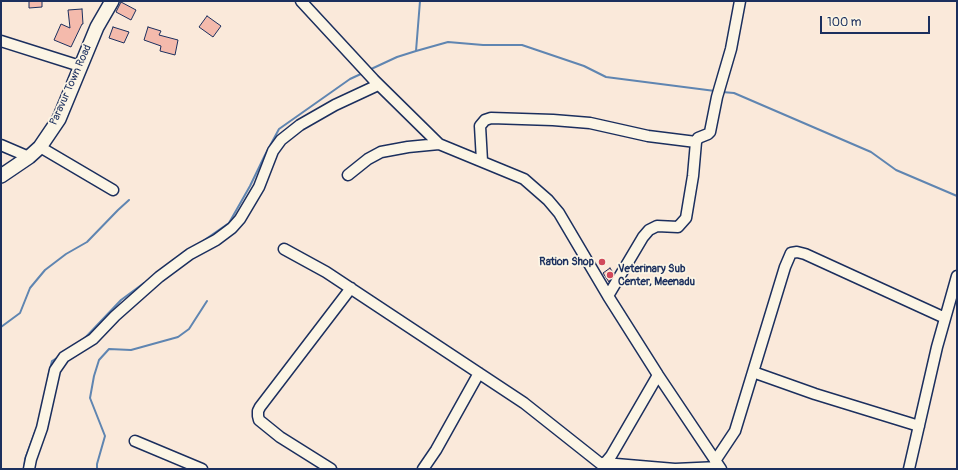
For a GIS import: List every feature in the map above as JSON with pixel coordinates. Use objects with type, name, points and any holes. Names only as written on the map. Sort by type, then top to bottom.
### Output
[{"type":"main road","name":"Paravur Town Road","points":[[1,176],[40,148],[59,119],[97,27],[112,1]]},
{"type":"street","points":[[301,1],[376,83],[440,144],[524,179],[548,200],[559,213],[608,296],[718,466]]},
{"type":"street","points":[[608,296],[643,237],[649,230],[657,226],[678,227],[686,218],[693,176],[696,142],[698,138],[710,132],[717,97],[731,49],[740,1]]},
{"type":"street","points":[[1,41],[80,66]]},
{"type":"street","points":[[29,469],[42,428],[55,370],[64,357],[94,339],[115,316],[159,277],[190,254],[216,240],[232,228],[240,219],[259,187],[273,151],[281,140],[300,125],[376,83]]},
{"type":"street","points":[[482,161],[479,130],[482,123],[488,119],[553,120],[590,123],[648,136],[696,142]]},
{"type":"street","points":[[348,175],[368,159],[381,152],[408,147],[440,144]]},
{"type":"street","points":[[1,145],[29,157]]},
{"type":"street","points":[[40,148],[113,190]]},
{"type":"street","points":[[284,249],[326,272],[351,288],[524,403],[598,462],[675,469],[718,466]]},
{"type":"street","points":[[718,466],[735,432],[785,267],[789,256],[794,252],[805,254],[945,318]]},
{"type":"street","points":[[909,469],[937,347],[957,276]]},
{"type":"street","points":[[331,469],[280,437],[260,420],[258,416],[260,407],[351,288]]},
{"type":"street","points":[[753,372],[815,394],[919,426]]},
{"type":"street","points":[[423,469],[436,450],[479,373]]},
{"type":"street","points":[[604,463],[611,456],[658,374]]},
{"type":"street","points":[[135,441],[202,469]]},
{"type":"building","points":[[29,1],[42,1],[42,7],[29,8]]},
{"type":"building","points":[[121,2],[136,10],[131,20],[116,12]]},
{"type":"building","points":[[82,9],[83,24],[71,47],[54,40],[61,24],[70,28],[68,10]]},
{"type":"building","points":[[207,16],[221,26],[213,37],[199,27]]},
{"type":"building","points":[[113,27],[129,32],[124,43],[109,38]]},
{"type":"building","points":[[148,27],[161,31],[159,35],[178,40],[175,55],[160,51],[161,46],[144,40]]},
{"type":"building","name":"Veterinary Sub Center, Meenadu","points":[[610,268],[614,274],[609,282],[603,273]]},
{"type":"waterway","points":[[369,70],[397,57],[416,51],[420,1]]},
{"type":"waterway","points":[[416,51],[448,42],[483,45],[522,45],[584,66],[606,77],[715,91]]},
{"type":"waterway","points":[[203,241],[229,223],[279,129],[350,79],[363,73]]},
{"type":"waterway","points":[[722,92],[734,93],[871,152],[896,170],[957,196]]},
{"type":"waterway","points":[[1,327],[20,313],[30,288],[45,270],[66,254],[87,242],[129,200]]},
{"type":"waterway","points":[[83,340],[121,300],[144,283]]},
{"type":"waterway","points":[[97,469],[105,436],[90,398],[99,360],[109,349],[131,350],[178,337],[189,329],[207,301]]},
{"type":"waterway","points":[[48,377],[52,361],[60,356]]},
{"type":"waterway","points":[[24,469],[25,459],[38,424]]},
{"type":"place","name":"Ration Shop","points":[[602,262]]},
{"type":"place","name":"Veterinary Sub Center, Meenadu","points":[[610,275]]}]
